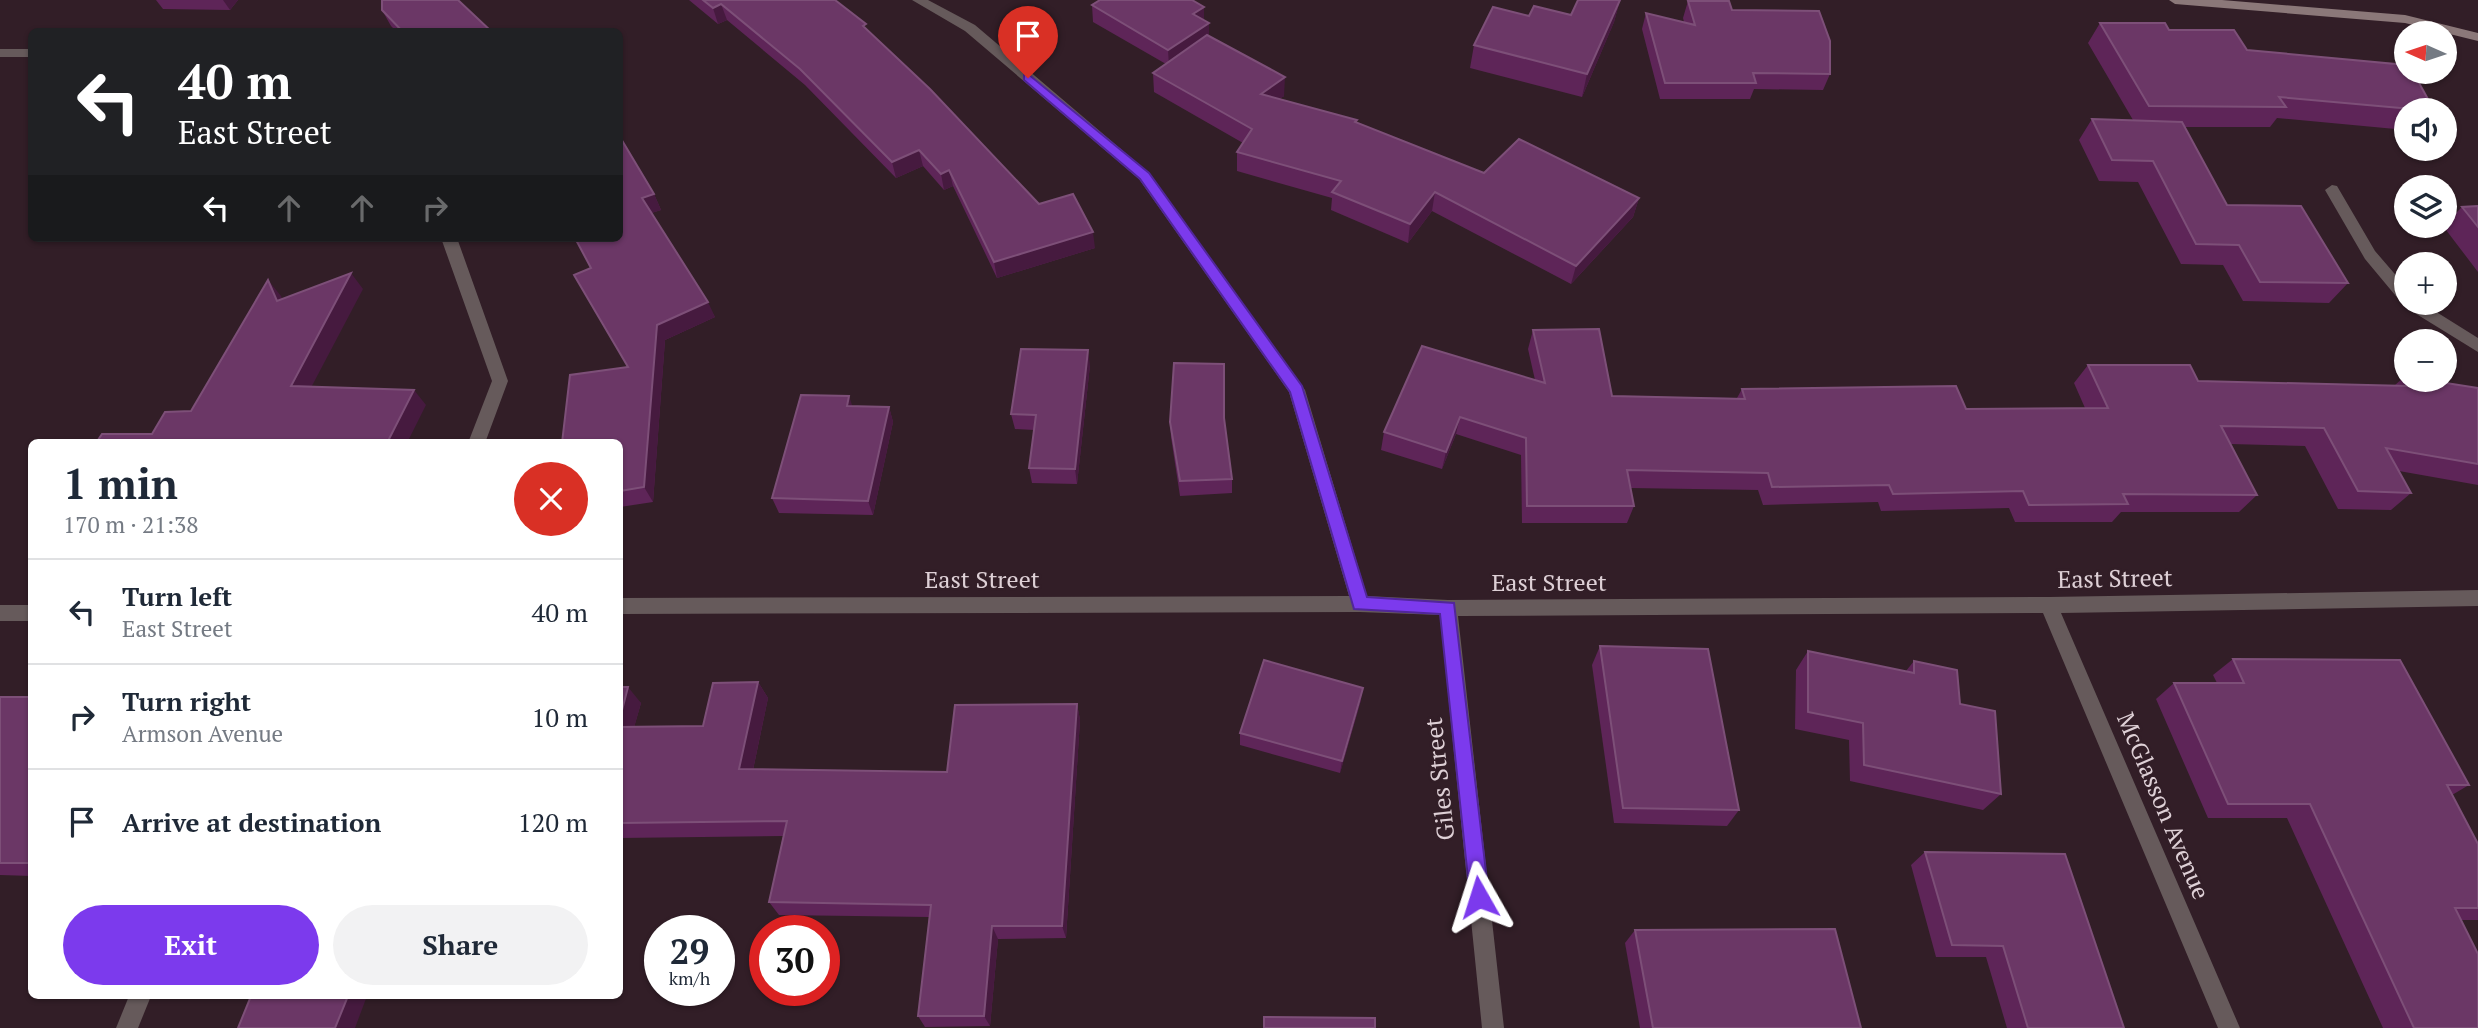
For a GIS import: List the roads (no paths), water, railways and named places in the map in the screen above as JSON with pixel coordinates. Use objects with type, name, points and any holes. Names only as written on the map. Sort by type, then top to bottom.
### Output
[{"type":"street","points":[[918,0],[970,28],[1144,176],[1297,390],[1360,604]]},
{"type":"street","points":[[2175,0],[2405,19],[2478,37]]},
{"type":"street","points":[[0,53],[28,53]]},
{"type":"street","points":[[2332,190],[2370,255],[2394,283]]},
{"type":"street","points":[[450,242],[500,381],[478,439]]},
{"type":"street","points":[[2430,315],[2478,346]]},
{"type":"street","name":"East Street","points":[[623,606],[1360,604],[1448,608],[2049,605],[2478,598]]},
{"type":"street","name":"McGlasson Avenue","points":[[2049,605],[2229,1028]]},
{"type":"street","name":"Giles Street","points":[[1448,608],[1493,1028]]},
{"type":"street","points":[[0,613],[28,613]]},
{"type":"street","points":[[127,1028],[140,999]]}]
